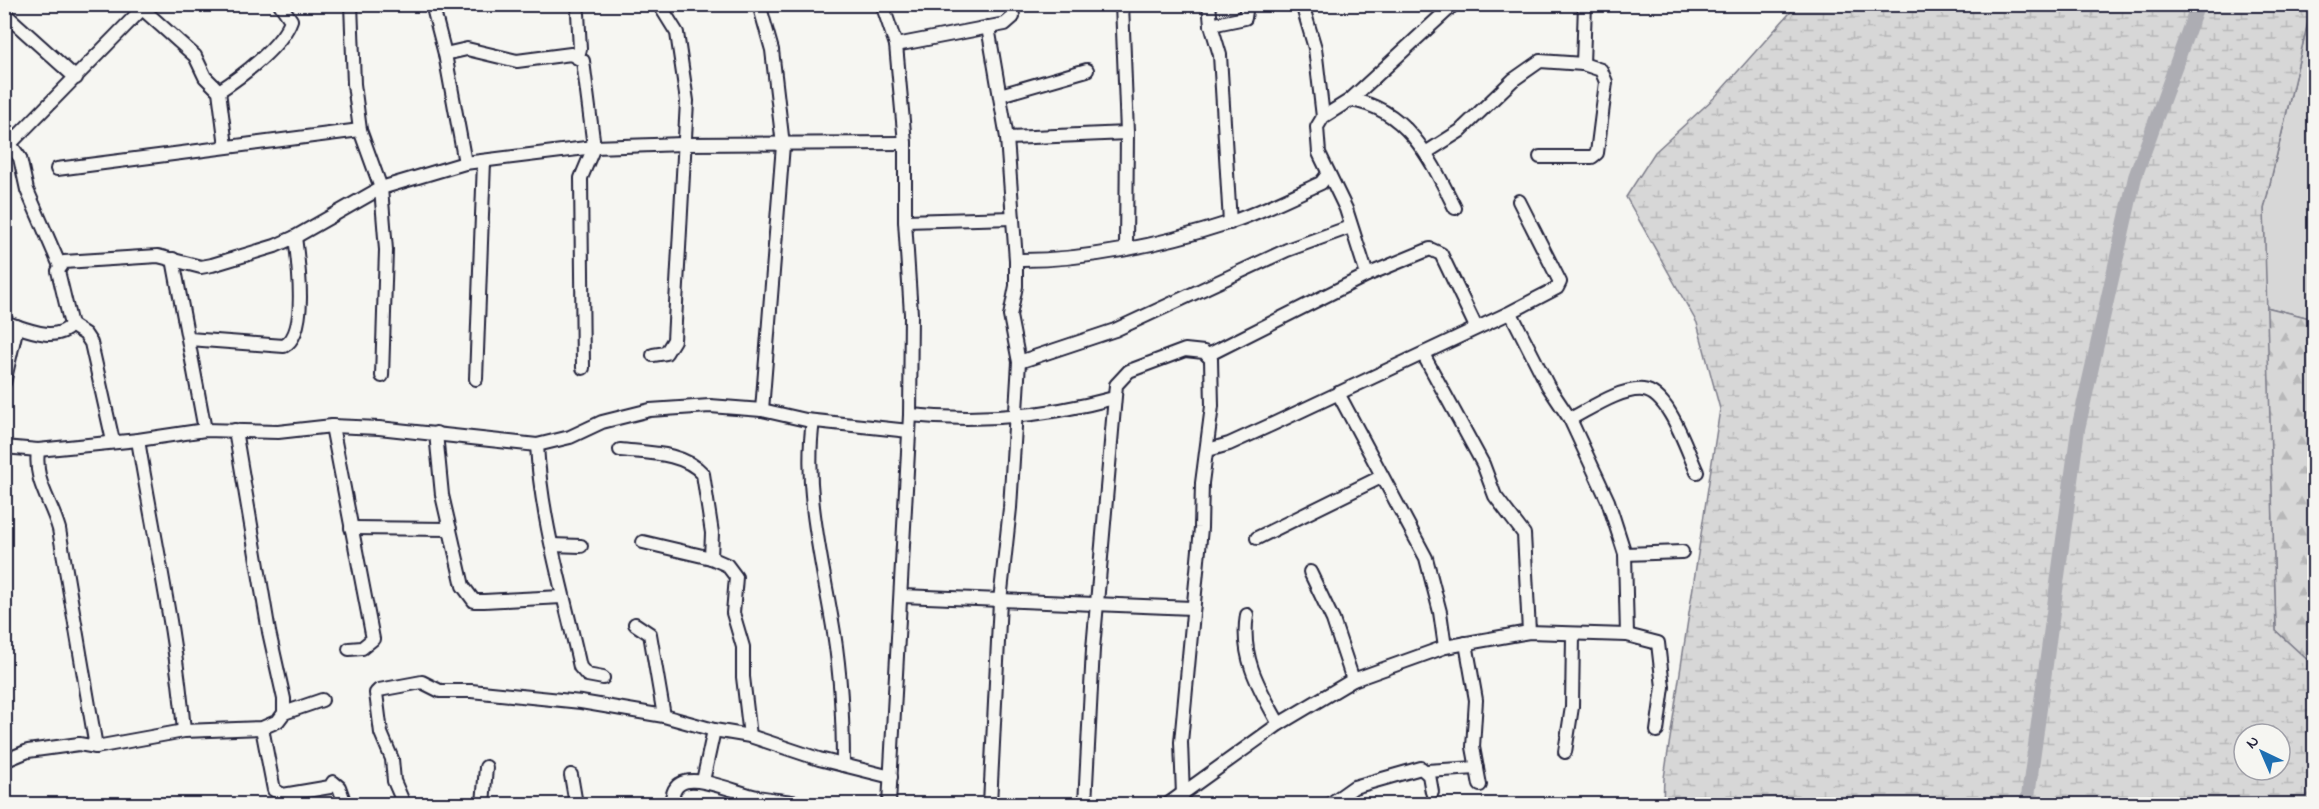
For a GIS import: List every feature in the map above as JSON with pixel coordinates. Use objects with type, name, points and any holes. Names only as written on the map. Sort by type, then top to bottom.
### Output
[{"type":"street","points":[[219,91],[257,63],[286,29],[291,20],[280,4]]},
{"type":"street","points":[[351,4],[354,84],[360,130],[381,188],[386,250],[382,376]]},
{"type":"street","points":[[432,4],[445,54],[465,164]]},
{"type":"street","points":[[653,356],[666,353],[674,340],[687,101],[677,33],[659,4]]},
{"type":"street","points":[[759,4],[772,50],[783,145],[762,410]]},
{"type":"street","points":[[882,4],[896,45],[904,143],[905,220],[911,314],[910,415],[902,596],[894,674],[889,804]]},
{"type":"street","points":[[896,45],[988,27],[1011,20],[1012,4]]},
{"type":"street","points":[[1122,4],[1127,133],[1126,248]]},
{"type":"street","points":[[1209,4],[1211,24],[1220,55],[1230,223]]},
{"type":"street","points":[[1211,24],[1245,18],[1247,4]]},
{"type":"street","points":[[1302,4],[1315,48],[1323,117]]},
{"type":"street","points":[[1367,275],[1346,209],[1328,174],[1316,139],[1317,126],[1323,117],[1350,100],[1454,4]]},
{"type":"street","points":[[1583,64],[1585,4]]},
{"type":"street","points":[[113,441],[91,343],[85,334],[71,325],[58,271],[60,266],[27,190],[20,158],[7,143],[76,78],[140,7],[195,56],[205,77],[219,91],[226,146]]},
{"type":"street","points":[[4,13],[76,78]]},
{"type":"street","points":[[578,13],[580,49],[578,56]]},
{"type":"street","points":[[988,27],[1007,138],[1016,260],[1016,286],[1011,316],[1019,362],[1017,415],[1000,601],[990,804]]},
{"type":"street","points":[[445,54],[467,49],[517,61],[571,54],[578,56],[585,68],[594,147],[581,178],[583,368]]},
{"type":"street","points":[[1427,152],[1460,131],[1514,80],[1540,61],[1583,64],[1601,70],[1606,81],[1597,153],[1592,157],[1540,158]]},
{"type":"street","points":[[1000,95],[1087,70]]},
{"type":"street","points":[[1350,100],[1364,102],[1378,109],[1413,136],[1427,152],[1455,208]]},
{"type":"street","points":[[57,169],[360,130]]},
{"type":"street","points":[[1007,138],[1127,133]]},
{"type":"street","points":[[60,266],[72,260],[158,256],[201,267],[246,255],[296,237],[381,188],[465,164],[484,161],[594,147],[683,144],[904,143]]},
{"type":"street","points":[[476,379],[484,161]]},
{"type":"street","points":[[1016,260],[1053,261],[1126,248],[1230,223],[1321,183],[1328,174]]},
{"type":"street","points":[[1208,450],[1229,444],[1423,354],[1557,288],[1560,282],[1519,201]]},
{"type":"street","points":[[905,220],[1012,218]]},
{"type":"street","points":[[1019,362],[1115,330],[1287,250],[1350,227]]},
{"type":"street","points":[[189,339],[284,346],[289,343],[295,332],[301,290],[296,237]]},
{"type":"street","points":[[1208,355],[1367,275],[1430,249],[1438,252],[1476,327]]},
{"type":"street","points":[[173,259],[205,430]]},
{"type":"street","points":[[1507,314],[1513,317],[1548,386],[1570,419],[1608,501],[1624,554],[1627,635]]},
{"type":"street","points":[[4,322],[50,334],[58,334],[71,325]]},
{"type":"street","points":[[4,383],[17,326]]},
{"type":"street","points":[[1085,804],[1097,605],[1116,385],[1129,371],[1185,350],[1200,351],[1208,355],[1213,368],[1208,450],[1202,483],[1201,528],[1181,742],[1183,795]]},
{"type":"street","points":[[1423,354],[1483,464],[1495,496],[1524,534],[1529,632]]},
{"type":"street","points":[[1570,419],[1630,392],[1643,390],[1653,393],[1664,402],[1697,472]]},
{"type":"street","points":[[1338,393],[1426,558],[1440,612],[1444,647]]},
{"type":"street","points":[[910,415],[972,418],[1017,415],[1059,411],[1114,398]]},
{"type":"street","points":[[4,447],[38,450],[138,440],[205,430],[278,432],[332,426],[537,445],[570,437],[602,422],[650,410],[710,406],[762,410],[813,421],[909,431]]},
{"type":"street","points":[[813,421],[810,440],[816,536],[835,638],[843,713],[843,765]]},
{"type":"street","points":[[332,426],[373,639],[362,648],[349,649]]},
{"type":"street","points":[[235,430],[268,632],[284,699],[284,713]]},
{"type":"street","points":[[436,434],[437,464],[450,529],[463,586],[474,601],[562,597]]},
{"type":"street","points":[[138,440],[170,609],[179,670],[184,731]]},
{"type":"street","points":[[537,445],[538,472],[562,597],[580,667],[587,675],[603,678]]},
{"type":"street","points":[[38,450],[38,479],[53,510],[59,529],[96,747]]},
{"type":"street","points":[[620,450],[676,458],[702,472],[712,533],[711,558]]},
{"type":"street","points":[[1257,538],[1381,477]]},
{"type":"street","points":[[351,528],[450,529]]},
{"type":"street","points":[[643,542],[711,558],[727,566],[736,577],[733,613],[743,647],[743,677],[750,736]]},
{"type":"street","points":[[552,545],[581,546]]},
{"type":"street","points":[[1624,554],[1682,552]]},
{"type":"street","points":[[1310,572],[1333,620],[1353,680]]},
{"type":"street","points":[[902,596],[1192,608]]},
{"type":"street","points":[[1247,615],[1244,637],[1249,660],[1262,694],[1278,724]]},
{"type":"street","points":[[635,624],[650,633],[664,716]]},
{"type":"street","points":[[1168,804],[1278,724],[1353,680],[1444,647],[1529,632],[1627,635],[1658,643],[1663,687],[1657,731]]},
{"type":"street","points":[[1564,752],[1572,707],[1573,635]]},
{"type":"street","points":[[1466,643],[1476,700],[1473,747],[1480,785]]},
{"type":"street","points":[[404,804],[394,781],[392,759],[381,733],[376,693],[379,690],[422,682],[440,691],[471,691],[581,702],[664,716],[714,730],[750,736],[843,765],[891,777]]},
{"type":"street","points":[[4,761],[28,751],[79,744],[96,747],[184,731],[262,728],[278,721],[284,713],[322,700]]},
{"type":"street","points":[[262,728],[274,790],[283,795],[330,787],[333,782],[339,787],[345,804]]},
{"type":"street","points":[[703,782],[714,730]]},
{"type":"street","points":[[483,804],[486,767]]},
{"type":"street","points":[[1330,804],[1354,787],[1415,769],[1426,771],[1477,768]]},
{"type":"street","points":[[1426,771],[1432,792]]},
{"type":"street","points":[[571,775],[576,804]]},
{"type":"street","points":[[671,804],[672,793],[678,784],[689,781],[703,782],[757,797],[804,804]]},
{"type":"green space","points":[[1797,5],[2312,5],[2264,209],[2276,631],[2314,666],[2314,804],[1663,804],[1664,778],[1720,409],[1697,323],[1626,197],[1655,152],[1715,97]]},
{"type":"green space","points":[[2312,5],[2314,5],[2314,319],[2266,307],[2264,209]]},
{"type":"green space","points":[[2266,307],[2314,319],[2314,666],[2276,631]]},
{"type":"waterway","points":[[2027,804],[2078,429],[2135,177],[2198,4]]}]
